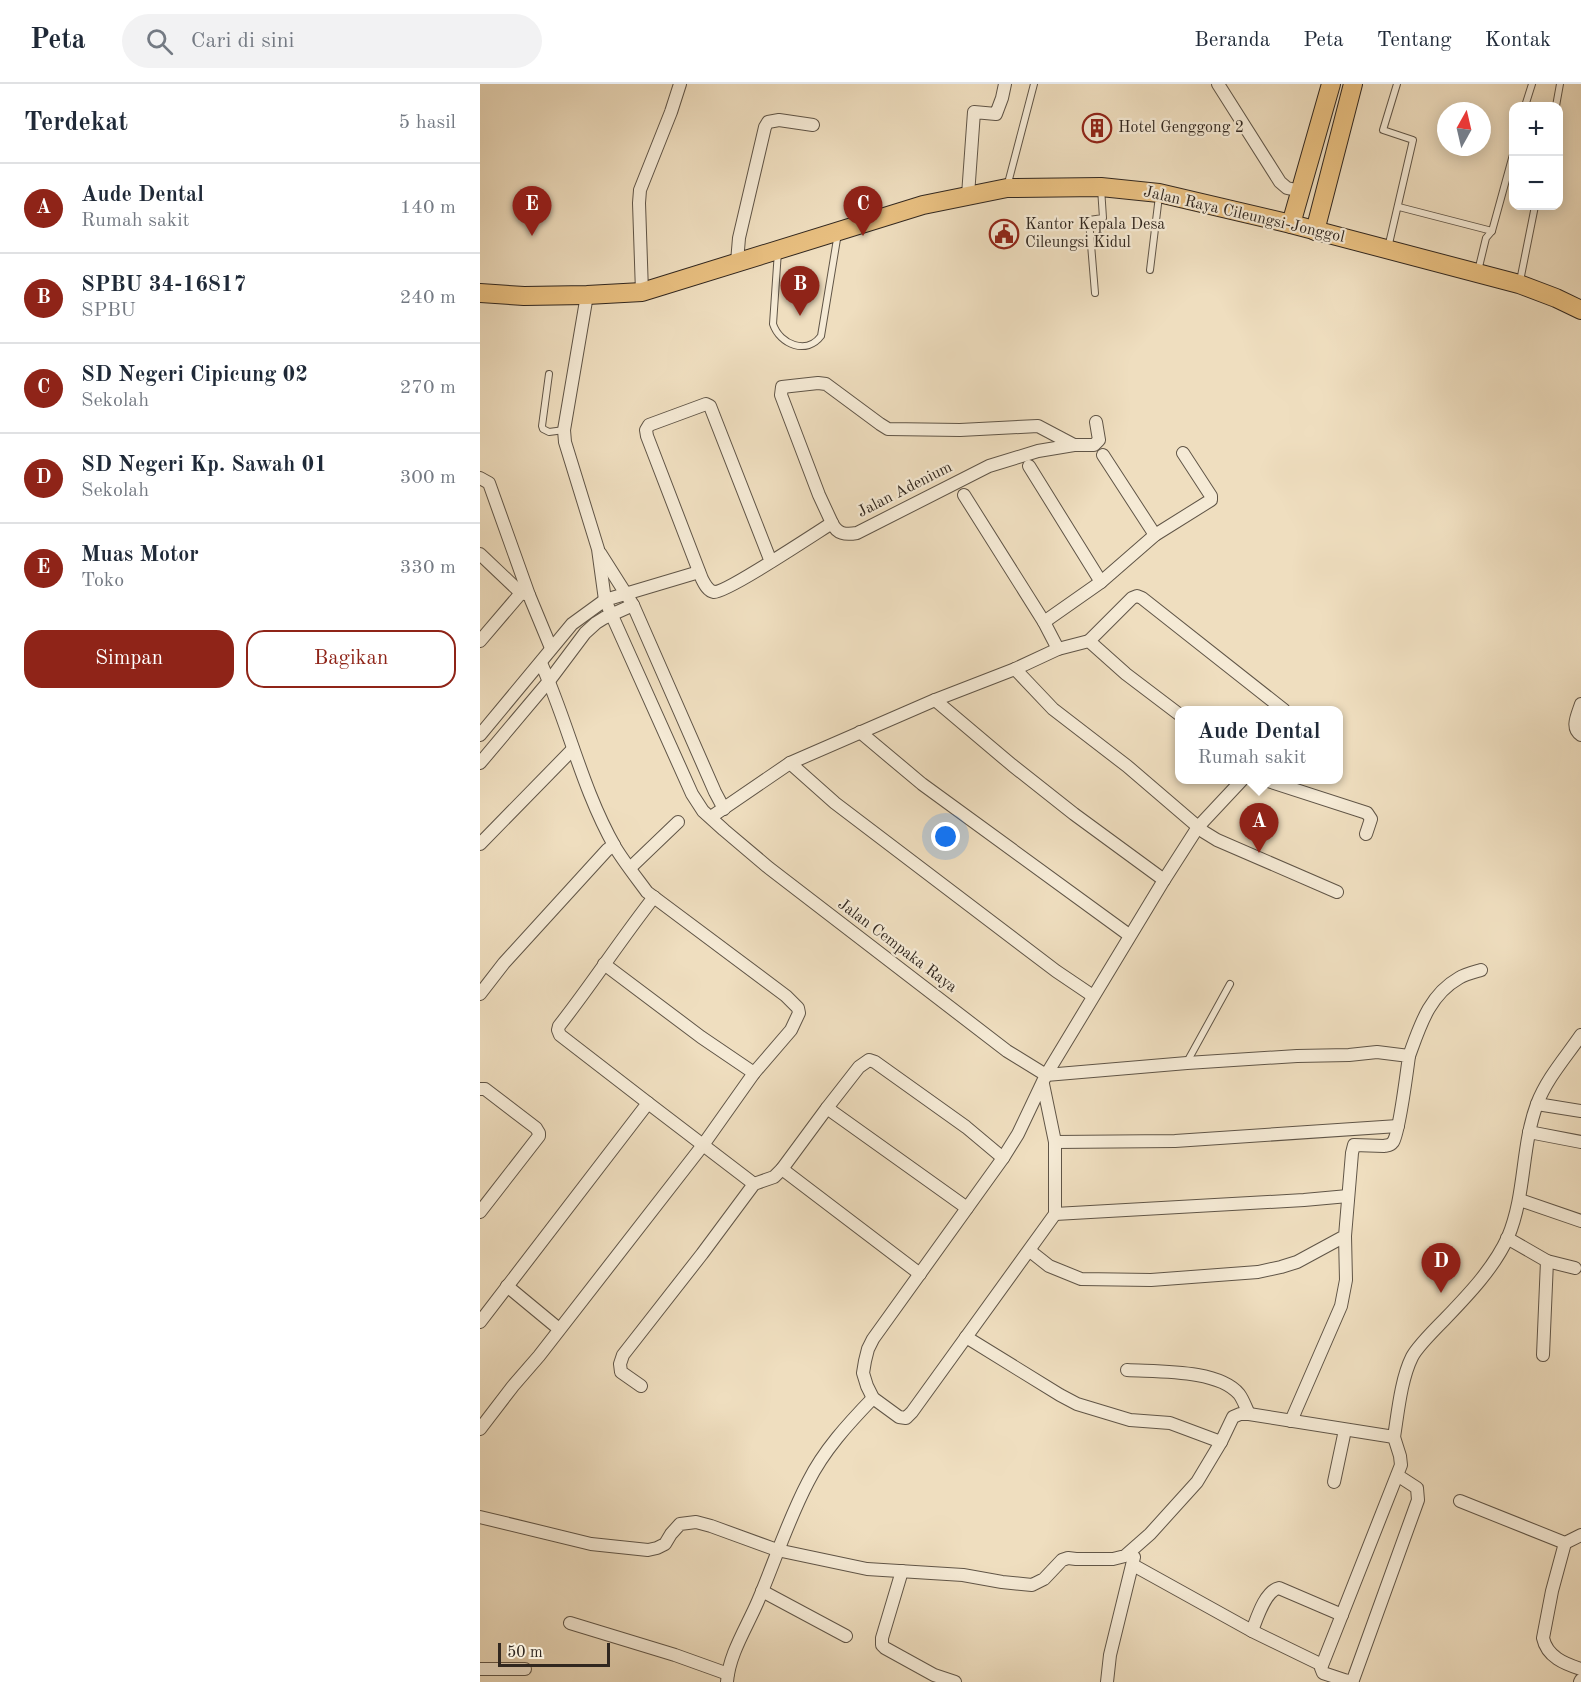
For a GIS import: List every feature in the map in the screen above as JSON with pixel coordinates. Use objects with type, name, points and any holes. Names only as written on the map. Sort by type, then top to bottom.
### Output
[{"type":"main road","points":[[1291,224],[1331,84]]},
{"type":"main road","points":[[1315,231],[1353,84]]},
{"type":"main road","name":"Jalan Raya Cileungsi-Jonggol","points":[[480,293],[587,296],[642,292],[923,205],[1007,188],[1101,187],[1159,192],[1291,224],[1519,284],[1581,310]]},
{"type":"street","points":[[642,292],[640,190],[680,84]]},
{"type":"street","points":[[968,195],[974,112],[996,114],[1005,84]]},
{"type":"street","points":[[1218,84],[1280,182],[1287,188],[1301,191]]},
{"type":"street","points":[[737,262],[739,238],[765,127],[768,122],[779,120],[813,124]]},
{"type":"street","points":[[587,296],[564,430],[565,442],[598,549],[633,605],[720,801]]},
{"type":"street","points":[[771,562],[710,406],[706,404],[649,425],[646,430],[647,436],[699,572],[708,590],[720,592],[771,562],[832,523],[781,395],[782,387],[826,384],[880,424],[891,429],[960,430],[1038,426],[1074,445]]},
{"type":"street","name":"Jalan Adenium","points":[[832,523],[841,533],[857,533],[989,466],[1038,451],[1074,445],[1094,445],[1098,442],[1096,422]]},
{"type":"street","points":[[704,810],[790,764],[860,732],[1015,669],[1101,582],[1155,535],[1211,500],[1183,453]]},
{"type":"street","points":[[1103,455],[1155,535]]},
{"type":"street","points":[[1029,466],[1101,582]]},
{"type":"street","points":[[480,478],[489,483],[525,594],[551,648]]},
{"type":"street","points":[[964,495],[1051,635],[1089,641],[1126,674],[1175,712]]},
{"type":"street","name":"Jalan Cempaka Raya","points":[[598,549],[605,600],[687,783],[704,810],[732,838],[824,911],[1045,1079]]},
{"type":"street","points":[[480,554],[525,594]]},
{"type":"street","points":[[480,735],[572,624],[605,600],[699,572]]},
{"type":"street","points":[[480,641],[525,594]]},
{"type":"street","points":[[1089,641],[1132,598],[1137,596],[1143,598],[1278,706]]},
{"type":"street","points":[[480,763],[549,681],[585,633],[596,623],[633,605]]},
{"type":"street","points":[[480,1429],[703,1145],[754,1073],[791,1030],[799,1013],[798,1008],[786,996],[651,894],[638,880],[614,845],[591,796],[541,663]]},
{"type":"street","points":[[1015,669],[1053,709],[1127,766],[1201,829],[1217,840],[1337,892]]},
{"type":"street","points":[[935,700],[1074,814],[1164,880]]},
{"type":"street","points":[[1581,704],[1575,727],[1576,732],[1581,735]]},
{"type":"street","points":[[860,732],[922,784],[1129,935]]},
{"type":"street","points":[[480,844],[573,749]]},
{"type":"street","points":[[790,764],[835,803],[1056,971],[1093,996]]},
{"type":"street","points":[[1045,1079],[1055,1142],[1055,1214],[906,1418],[899,1417],[873,1398],[863,1373],[868,1349],[873,1339],[1003,1158],[1045,1079],[1093,996],[1164,880],[1201,829],[1239,784]]},
{"type":"street","points":[[1278,784],[1367,813],[1371,819],[1366,834]]},
{"type":"street","points":[[630,868],[678,822]]},
{"type":"street","points":[[480,994],[504,963],[614,845]]},
{"type":"street","points":[[651,894],[636,919],[559,1026],[559,1033],[754,1184]]},
{"type":"street","points":[[604,964],[701,1037],[754,1073]]},
{"type":"street","points":[[1290,1421],[1341,1306],[1346,1280],[1345,1236],[1354,1145],[1389,1145],[1394,1141],[1409,1056],[1426,1011],[1439,993],[1460,977],[1481,970]]},
{"type":"street","points":[[1397,1475],[1417,1488],[1418,1500],[1353,1680],[1347,1681],[1323,1673],[1321,1670],[1397,1475],[1401,1461],[1394,1437],[1412,1355],[1475,1288],[1507,1238],[1520,1200],[1529,1132],[1537,1104],[1546,1084],[1581,1035]]},
{"type":"street","points":[[1045,1079],[1186,1063],[1377,1052],[1409,1056]]},
{"type":"street","points":[[641,1386],[621,1372],[620,1364],[623,1355],[754,1184],[774,1177],[782,1170],[826,1108],[859,1066],[868,1060],[875,1062],[966,1127],[1003,1158]]},
{"type":"street","points":[[480,1089],[485,1089],[536,1128],[539,1136],[480,1212]]},
{"type":"street","points":[[480,1322],[648,1103]]},
{"type":"street","points":[[1537,1104],[1581,1111]]},
{"type":"street","points":[[826,1108],[967,1208]]},
{"type":"street","points":[[1055,1142],[1175,1141],[1398,1126]]},
{"type":"street","points":[[1529,1132],[1581,1142]]},
{"type":"street","points":[[782,1170],[920,1274]]},
{"type":"street","points":[[1055,1214],[1348,1196]]},
{"type":"street","points":[[1520,1200],[1581,1221]]},
{"type":"street","points":[[1030,1251],[1050,1266],[1081,1279],[1151,1280],[1258,1272],[1281,1268],[1345,1236]]},
{"type":"street","points":[[1507,1238],[1547,1261],[1575,1268]]},
{"type":"street","points":[[1544,1355],[1547,1261]]},
{"type":"street","points":[[507,1286],[560,1329]]},
{"type":"street","points":[[966,1336],[1077,1404],[1130,1420],[1170,1423],[1221,1442]]},
{"type":"street","points":[[1127,1370],[1209,1376],[1226,1384],[1239,1394],[1249,1414]]},
{"type":"street","points":[[570,1623],[675,1655],[727,1678],[728,1667],[808,1481],[842,1431],[873,1398]]},
{"type":"street","points":[[480,1517],[591,1544],[648,1550],[665,1544],[680,1524],[696,1522],[777,1550],[867,1569],[963,1575],[1027,1585],[1040,1582],[1062,1560],[1068,1558],[1113,1559],[1125,1556],[1197,1482],[1233,1418],[1240,1414],[1394,1437]]},
{"type":"street","points":[[1334,1482],[1345,1430]]},
{"type":"street","points":[[1460,1501],[1565,1543]]},
{"type":"street","points":[[1581,1535],[1565,1543],[1552,1591],[1543,1638],[1553,1655],[1563,1664],[1581,1669]]},
{"type":"street","points":[[1107,1682],[1110,1655],[1133,1565],[1134,1548]]},
{"type":"street","points":[[1133,1565],[1252,1631],[1322,1665]]},
{"type":"street","points":[[902,1571],[882,1638],[882,1645],[934,1675],[955,1682]]},
{"type":"street","points":[[1252,1631],[1267,1597],[1276,1588],[1341,1615]]},
{"type":"street","points":[[762,1592],[846,1636]]},
{"type":"street","points":[[480,1669],[525,1669]]},
{"type":"lane","points":[[1007,188],[1034,84]]},
{"type":"lane","points":[[1387,249],[1399,207],[1413,140],[1383,130],[1397,84]]},
{"type":"lane","points":[[1527,102],[1532,84]]},
{"type":"lane","points":[[1557,102],[1560,84]]},
{"type":"lane","points":[[1478,272],[1486,238],[1492,231],[1513,156]]},
{"type":"lane","points":[[1095,293],[1089,220],[1103,218],[1101,187]]},
{"type":"lane","points":[[1150,270],[1159,192]]},
{"type":"lane","points":[[1399,207],[1492,231]]},
{"type":"lane","points":[[1519,284],[1535,210]]},
{"type":"lane","points":[[778,250],[773,324],[780,337],[788,342],[808,346],[814,344],[821,336],[838,230]]},
{"type":"lane","points":[[549,374],[542,426],[549,432],[564,430]]},
{"type":"lane","points":[[1186,1063],[1230,984]]},
{"type":"place","name":"Hotel Genggong 2","points":[[1097,128]]},
{"type":"place","name":"Kantor Kepala Desa Cileungsi Kidul","points":[[1004,234]]},
{"type":"place","name":"Muas Motor","points":[[532,236]]},
{"type":"place","name":"SD Negeri Cipicung 02","points":[[863,236]]},
{"type":"place","name":"SPBU 34-16817","points":[[800,316]]},
{"type":"place","name":"Aude Dental","points":[[1259,853]]},
{"type":"place","name":"SD Negeri Kp. Sawah 01","points":[[1441,1293]]}]
